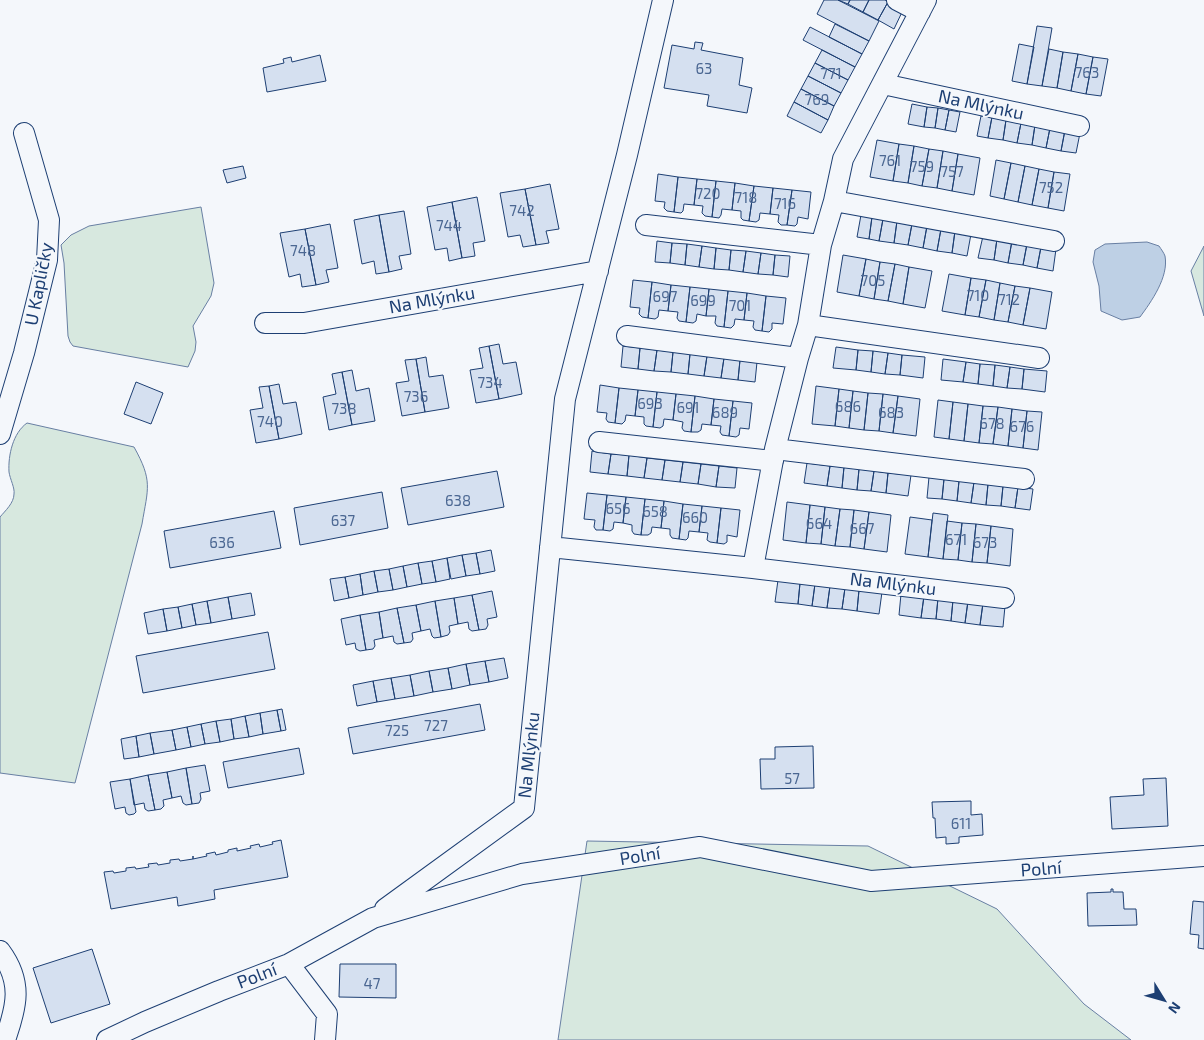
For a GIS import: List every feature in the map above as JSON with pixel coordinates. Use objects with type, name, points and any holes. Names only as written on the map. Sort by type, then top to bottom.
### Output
[{"type":"street","name":"Na Mlýnku","points":[[373,918],[524,808],[565,399],[627,155],[663,0]]},
{"type":"street","points":[[753,568],[774,455],[808,324],[821,245],[834,201],[843,159],[923,6],[897,0]]},
{"type":"street","name":"Na Mlýnku","points":[[883,84],[1079,126]]},
{"type":"street","name":"U Kapličky","points":[[0,434],[24,353],[47,260],[49,220],[24,133]]},
{"type":"street","points":[[834,201],[1054,240]]},
{"type":"street","points":[[646,225],[821,245]]},
{"type":"street","name":"Na Mlýnku","points":[[265,323],[304,323],[598,271]]},
{"type":"street","points":[[808,324],[1039,358]]},
{"type":"street","points":[[627,336],[798,358]]},
{"type":"street","points":[[599,442],[774,455],[1024,479]]},
{"type":"street","name":"Na Mlýnku","points":[[550,547],[753,568],[1004,598]]},
{"type":"street","name":"Polní","points":[[107,1040],[219,991],[289,964],[373,918],[522,874],[700,847],[871,881],[1204,856]]},
{"type":"street","points":[[0,951],[15,980],[17,1002],[5,1040]]},
{"type":"street","points":[[289,964],[327,1014],[325,1040]]},
{"type":"shaded area","points":[[201,207],[214,283],[211,296],[193,326],[196,342],[195,351],[188,367],[73,346],[68,336],[64,263],[61,245],[71,235],[89,226]]},
{"type":"shaded area","points":[[1204,246],[1204,316],[1191,271]]},
{"type":"shaded area","points":[[27,423],[134,447],[146,477],[147,493],[142,524],[75,783],[0,773],[0,517],[9,507],[14,497],[14,489],[9,472],[12,445],[18,432]]},
{"type":"shaded area","points":[[587,841],[868,846],[997,909],[1084,1004],[1131,1040],[558,1040]]},
{"type":"water","points":[[1147,242],[1159,246],[1165,256],[1166,264],[1162,281],[1149,304],[1140,317],[1122,320],[1101,311],[1099,286],[1093,262],[1095,250],[1105,244]]},
{"type":"building","points":[[824,0],[838,0],[879,21],[869,41],[817,14]]},
{"type":"building","points":[[838,0],[850,0],[848,4]]},
{"type":"building","points":[[850,0],[869,0],[863,12],[848,4]]},
{"type":"building","points":[[869,0],[885,0],[888,2],[878,20],[863,12]]},
{"type":"building","points":[[888,2],[903,10],[894,29],[878,20]]},
{"type":"building","points":[[835,24],[869,41],[862,54],[829,37]]},
{"type":"building","points":[[1037,26],[1052,28],[1042,86],[1027,84]]},
{"type":"building","points":[[810,27],[862,54],[855,67],[803,40]]},
{"type":"building","points":[[695,42],[703,43],[701,50],[743,58],[739,85],[752,88],[747,113],[707,106],[709,95],[664,88],[672,45],[694,49]]},
{"type":"building","points":[[1019,44],[1034,47],[1027,84],[1012,81]]},
{"type":"building","points":[[1049,49],[1063,52],[1057,88],[1042,86]]},
{"type":"building","points":[[822,50],[855,67],[848,80],[815,63]]},
{"type":"building","points":[[1063,52],[1078,54],[1071,91],[1057,88]]},
{"type":"building","points":[[1078,54],[1093,57],[1086,94],[1071,91]]},
{"type":"building","points":[[320,55],[326,81],[267,92],[263,68],[284,63],[283,59],[291,57],[292,62]]},
{"type":"building","points":[[1093,57],[1108,59],[1101,96],[1086,94]]},
{"type":"building","points":[[815,63],[848,80],[841,93],[808,76]]},
{"type":"building","points":[[808,76],[841,93],[834,106],[801,89]]},
{"type":"building","points":[[801,89],[834,106],[828,120],[794,102]]},
{"type":"building","points":[[794,102],[828,120],[821,133],[787,116]]},
{"type":"building","points":[[912,104],[927,107],[924,127],[908,124]]},
{"type":"building","points":[[927,107],[938,108],[935,128],[924,127]]},
{"type":"building","points":[[938,108],[949,110],[945,130],[935,128]]},
{"type":"building","points":[[949,110],[960,112],[956,132],[945,130]]},
{"type":"building","points":[[981,116],[992,117],[988,138],[977,136]]},
{"type":"building","points":[[992,117],[1006,120],[1003,140],[988,138]]},
{"type":"building","points":[[1006,120],[1021,123],[1017,143],[1003,140]]},
{"type":"building","points":[[1021,123],[1035,125],[1032,145],[1017,143]]},
{"type":"building","points":[[1035,125],[1050,128],[1046,148],[1032,145]]},
{"type":"building","points":[[1050,128],[1065,130],[1061,151],[1046,148]]},
{"type":"building","points":[[1065,130],[1080,133],[1076,153],[1061,151]]},
{"type":"building","points":[[877,140],[899,144],[893,181],[870,177]]},
{"type":"building","points":[[899,144],[914,146],[908,183],[893,181]]},
{"type":"building","points":[[914,146],[929,149],[922,186],[908,183]]},
{"type":"building","points":[[929,149],[943,151],[937,188],[922,186]]},
{"type":"building","points":[[943,151],[958,154],[952,191],[937,188]]},
{"type":"building","points":[[958,154],[980,158],[974,195],[952,191]]},
{"type":"building","points":[[996,160],[1011,163],[1004,199],[990,196]]},
{"type":"building","points":[[1011,163],[1025,166],[1018,202],[1004,199]]},
{"type":"building","points":[[243,166],[246,178],[227,183],[223,170]]},
{"type":"building","points":[[1025,166],[1039,169],[1032,205],[1018,202]]},
{"type":"building","points":[[1039,169],[1054,172],[1048,208],[1032,205]]},
{"type":"building","points":[[1054,172],[1070,174],[1064,211],[1048,208]]},
{"type":"building","points":[[658,174],[678,177],[674,212],[667,211],[664,208],[665,202],[655,201]]},
{"type":"building","points":[[678,177],[697,179],[694,205],[684,204],[681,213],[674,212]]},
{"type":"building","points":[[697,179],[716,181],[712,217],[705,216],[702,213],[703,206],[694,205]]},
{"type":"building","points":[[716,181],[735,183],[732,210],[722,209],[719,218],[712,217]]},
{"type":"building","points":[[735,183],[754,186],[749,221],[741,218],[741,211],[732,210]]},
{"type":"building","points":[[550,184],[559,229],[546,231],[549,243],[536,245],[525,189]]},
{"type":"building","points":[[754,186],[773,188],[770,214],[760,213],[759,220],[756,222],[749,221]]},
{"type":"building","points":[[773,188],[792,190],[787,225],[781,225],[778,222],[779,215],[770,214]]},
{"type":"building","points":[[525,189],[536,245],[523,247],[520,235],[508,237],[500,193]]},
{"type":"building","points":[[792,190],[811,192],[808,219],[798,217],[795,226],[787,225]]},
{"type":"building","points":[[477,197],[485,241],[473,243],[475,256],[462,258],[452,202]]},
{"type":"building","points":[[452,202],[462,258],[449,261],[447,248],[435,250],[427,207]]},
{"type":"building","points":[[404,211],[411,254],[399,256],[402,269],[389,272],[379,215]]},
{"type":"building","points":[[379,215],[389,272],[376,274],[374,261],[362,264],[354,220]]},
{"type":"building","points":[[861,215],[872,217],[869,239],[857,237]]},
{"type":"building","points":[[872,217],[883,219],[879,241],[869,239]]},
{"type":"building","points":[[883,219],[897,221],[894,243],[879,241]]},
{"type":"building","points":[[897,221],[912,224],[908,245],[894,243]]},
{"type":"building","points":[[330,224],[338,268],[326,270],[329,282],[316,285],[305,229]]},
{"type":"building","points":[[912,224],[927,226],[923,248],[908,245]]},
{"type":"building","points":[[927,226],[941,229],[937,251],[923,248]]},
{"type":"building","points":[[305,229],[316,285],[302,287],[300,274],[289,277],[280,233]]},
{"type":"building","points":[[941,229],[955,231],[952,253],[937,251]]},
{"type":"building","points":[[955,231],[971,234],[967,256],[952,253]]},
{"type":"building","points":[[983,236],[997,239],[994,260],[978,258]]},
{"type":"building","points":[[997,239],[1012,241],[1008,263],[994,260]]},
{"type":"building","points":[[657,241],[672,243],[670,263],[655,262]]},
{"type":"building","points":[[1012,241],[1027,244],[1023,265],[1008,263]]},
{"type":"building","points":[[672,243],[687,244],[685,265],[670,263]]},
{"type":"building","points":[[687,244],[702,246],[699,267],[685,265]]},
{"type":"building","points":[[1027,244],[1041,247],[1037,268],[1023,265]]},
{"type":"building","points":[[702,246],[716,248],[714,269],[699,267]]},
{"type":"building","points":[[1041,247],[1056,249],[1053,271],[1037,268]]},
{"type":"building","points":[[716,248],[731,250],[729,270],[714,269]]},
{"type":"building","points":[[731,250],[746,251],[743,272],[729,270]]},
{"type":"building","points":[[746,251],[761,253],[758,274],[743,272]]},
{"type":"building","points":[[761,253],[775,255],[773,275],[758,274]]},
{"type":"building","points":[[775,255],[790,256],[788,277],[773,275]]},
{"type":"building","points":[[843,255],[866,259],[859,296],[837,292]]},
{"type":"building","points":[[866,259],[880,262],[874,299],[859,296]]},
{"type":"building","points":[[880,262],[895,264],[888,301],[874,299]]},
{"type":"building","points":[[895,264],[909,267],[903,304],[888,301]]},
{"type":"building","points":[[909,267],[932,271],[925,308],[903,304]]},
{"type":"building","points":[[949,274],[971,278],[965,315],[942,311]]},
{"type":"building","points":[[971,278],[986,280],[979,317],[965,315]]},
{"type":"building","points":[[633,280],[652,282],[648,318],[642,317],[639,314],[640,308],[630,307]]},
{"type":"building","points":[[986,280],[1000,283],[994,320],[979,317]]},
{"type":"building","points":[[652,282],[671,285],[668,311],[659,310],[658,317],[655,319],[648,318]]},
{"type":"building","points":[[1000,283],[1015,286],[1008,322],[994,320]]},
{"type":"building","points":[[671,285],[690,287],[686,322],[679,321],[677,318],[678,312],[668,311]]},
{"type":"building","points":[[1015,286],[1030,288],[1023,325],[1008,322]]},
{"type":"building","points":[[690,287],[709,289],[706,316],[697,314],[696,321],[693,323],[686,322]]},
{"type":"building","points":[[1030,288],[1052,292],[1046,329],[1023,325]]},
{"type":"building","points":[[709,289],[728,291],[724,327],[717,326],[715,323],[716,316],[706,316]]},
{"type":"building","points":[[728,291],[747,293],[744,320],[735,319],[734,325],[731,328],[724,327]]},
{"type":"building","points":[[747,293],[766,296],[762,331],[755,330],[753,327],[754,321],[744,320]]},
{"type":"building","points":[[766,296],[786,298],[783,324],[772,323],[772,329],[769,332],[762,331]]},
{"type":"building","points":[[499,344],[503,364],[516,362],[522,394],[499,399],[489,346]]},
{"type":"building","points":[[489,346],[499,399],[476,403],[470,370],[483,368],[479,348]]},
{"type":"building","points":[[623,346],[640,348],[638,369],[621,367]]},
{"type":"building","points":[[836,347],[858,350],[856,370],[833,368]]},
{"type":"building","points":[[640,348],[657,350],[654,371],[638,369]]},
{"type":"building","points":[[657,350],[673,352],[671,372],[654,371]]},
{"type":"building","points":[[858,350],[873,351],[871,372],[856,370]]},
{"type":"building","points":[[873,351],[888,353],[885,374],[871,372]]},
{"type":"building","points":[[673,352],[690,354],[688,374],[671,372]]},
{"type":"building","points":[[888,353],[902,355],[900,375],[885,374]]},
{"type":"building","points":[[690,354],[707,356],[704,376],[688,374]]},
{"type":"building","points":[[902,355],[925,357],[923,378],[900,375]]},
{"type":"building","points":[[707,356],[724,358],[721,378],[704,376]]},
{"type":"building","points":[[426,357],[429,377],[443,375],[449,408],[425,412],[416,359]]},
{"type":"building","points":[[724,358],[740,360],[738,380],[721,378]]},
{"type":"building","points":[[416,359],[425,412],[402,416],[396,383],[409,381],[405,360]]},
{"type":"building","points":[[943,359],[966,362],[963,382],[941,380]]},
{"type":"building","points":[[740,360],[757,362],[755,382],[738,380]]},
{"type":"building","points":[[966,362],[980,364],[978,384],[963,382]]},
{"type":"building","points":[[980,364],[995,365],[993,386],[978,384]]},
{"type":"building","points":[[995,365],[1010,367],[1007,388],[993,386]]},
{"type":"building","points":[[1010,367],[1024,369],[1022,389],[1007,388]]},
{"type":"building","points":[[1024,369],[1047,371],[1045,392],[1022,389]]},
{"type":"building","points":[[352,370],[356,391],[369,388],[375,421],[352,425],[342,372]]},
{"type":"building","points":[[342,372],[352,425],[329,430],[323,397],[336,394],[332,374]]},
{"type":"building","points":[[136,382],[163,393],[151,424],[124,414]]},
{"type":"building","points":[[279,384],[283,404],[296,402],[302,434],[279,439],[269,386]]},
{"type":"building","points":[[600,385],[619,388],[615,423],[608,422],[606,419],[607,413],[597,412]]},
{"type":"building","points":[[269,386],[279,439],[256,443],[250,410],[263,408],[259,387]]},
{"type":"building","points":[[816,386],[839,389],[835,426],[812,424]]},
{"type":"building","points":[[619,388],[638,390],[635,416],[626,415],[625,421],[622,424],[615,423]]},
{"type":"building","points":[[839,389],[853,391],[849,428],[835,426]]},
{"type":"building","points":[[638,390],[657,392],[653,427],[644,424],[644,417],[635,416]]},
{"type":"building","points":[[853,391],[868,393],[864,430],[849,428]]},
{"type":"building","points":[[657,392],[676,394],[673,420],[664,419],[663,426],[660,428],[653,427]]},
{"type":"building","points":[[868,393],[883,394],[879,431],[864,430]]},
{"type":"building","points":[[676,394],[695,396],[691,432],[684,431],[682,428],[683,422],[673,420]]},
{"type":"building","points":[[883,394],[898,396],[893,433],[879,431]]},
{"type":"building","points":[[695,396],[714,399],[711,425],[702,424],[701,430],[691,432]]},
{"type":"building","points":[[898,396],[920,399],[916,436],[893,433]]},
{"type":"building","points":[[714,399],[733,401],[729,436],[722,435],[720,432],[721,426],[711,425]]},
{"type":"building","points":[[938,400],[953,402],[949,439],[934,437]]},
{"type":"building","points":[[733,401],[752,403],[749,429],[740,428],[739,435],[736,437],[729,436]]},
{"type":"building","points":[[953,402],[968,404],[964,441],[949,439]]},
{"type":"building","points":[[968,404],[983,406],[979,443],[964,441]]},
{"type":"building","points":[[983,406],[998,407],[993,444],[979,443]]},
{"type":"building","points":[[998,407],[1012,409],[1008,446],[993,444]]},
{"type":"building","points":[[1012,409],[1027,411],[1023,448],[1008,446]]},
{"type":"building","points":[[1027,411],[1042,412],[1038,450],[1023,448]]},
{"type":"building","points":[[592,451],[611,454],[608,474],[590,472]]},
{"type":"building","points":[[611,454],[629,455],[627,476],[608,474]]},
{"type":"building","points":[[629,455],[647,458],[644,478],[627,476]]},
{"type":"building","points":[[647,458],[665,460],[662,480],[644,478]]},
{"type":"building","points":[[665,460],[683,462],[680,482],[662,480]]},
{"type":"building","points":[[683,462],[701,464],[698,484],[680,482]]},
{"type":"building","points":[[807,463],[830,466],[827,486],[804,483]]},
{"type":"building","points":[[701,464],[719,466],[716,487],[698,484]]},
{"type":"building","points":[[719,466],[737,468],[735,488],[716,487]]},
{"type":"building","points":[[830,466],[844,467],[842,488],[827,486]]},
{"type":"building","points":[[844,467],[859,469],[857,490],[842,488]]},
{"type":"building","points":[[859,469],[874,471],[871,491],[857,490]]},
{"type":"building","points":[[497,471],[504,507],[408,525],[401,488]]},
{"type":"building","points":[[874,471],[888,473],[886,493],[871,491]]},
{"type":"building","points":[[888,473],[911,475],[908,496],[886,493]]},
{"type":"building","points":[[929,477],[944,479],[942,499],[927,498]]},
{"type":"building","points":[[944,479],[959,481],[957,501],[942,499]]},
{"type":"building","points":[[959,481],[974,482],[971,503],[957,501]]},
{"type":"building","points":[[974,482],[988,484],[986,505],[971,503]]},
{"type":"building","points":[[988,484],[1003,486],[1001,506],[986,505]]},
{"type":"building","points":[[1003,486],[1018,487],[1015,508],[1001,506]]},
{"type":"building","points":[[1018,487],[1033,489],[1030,510],[1015,508]]},
{"type":"building","points":[[382,492],[388,528],[300,545],[294,508]]},
{"type":"building","points":[[587,493],[607,495],[603,530],[596,530],[594,527],[595,520],[584,519]]},
{"type":"building","points":[[607,495],[626,497],[623,523],[614,522],[613,529],[610,531],[603,530]]},
{"type":"building","points":[[626,497],[645,499],[641,535],[634,534],[632,525],[623,523]]},
{"type":"building","points":[[645,499],[664,501],[661,528],[652,527],[651,533],[641,535]]},
{"type":"building","points":[[664,501],[683,504],[679,539],[672,538],[670,529],[661,528]]},
{"type":"building","points":[[787,502],[810,505],[806,543],[783,540]]},
{"type":"building","points":[[683,504],[702,506],[699,532],[689,531],[686,540],[679,539]]},
{"type":"building","points":[[810,505],[825,507],[821,544],[806,543]]},
{"type":"building","points":[[702,506],[721,508],[717,543],[707,540],[708,533],[699,532]]},
{"type":"building","points":[[825,507],[840,509],[835,546],[821,544]]},
{"type":"building","points":[[721,508],[740,510],[737,537],[727,535],[727,542],[724,544],[717,543]]},
{"type":"building","points":[[840,509],[854,510],[850,547],[835,546]]},
{"type":"building","points":[[854,510],[869,512],[864,549],[850,547]]},
{"type":"building","points":[[274,511],[281,548],[170,568],[164,531]]},
{"type":"building","points":[[869,512],[891,515],[887,552],[864,549]]},
{"type":"building","points":[[933,513],[948,515],[943,559],[928,557]]},
{"type":"building","points":[[910,517],[932,520],[928,557],[905,554]]},
{"type":"building","points":[[947,521],[962,523],[958,560],[943,559]]},
{"type":"building","points":[[962,523],[976,524],[972,562],[958,560]]},
{"type":"building","points":[[976,524],[991,526],[987,563],[972,562]]},
{"type":"building","points":[[991,526],[1013,529],[1010,566],[987,563]]},
{"type":"building","points":[[491,550],[495,571],[480,574],[476,553]]},
{"type":"building","points":[[476,553],[480,574],[466,576],[462,555]]},
{"type":"building","points":[[462,555],[466,576],[451,579],[447,558]]},
{"type":"building","points":[[447,558],[450,579],[436,582],[432,561]]},
{"type":"building","points":[[432,561],[436,582],[422,584],[418,563]]},
{"type":"building","points":[[418,563],[422,584],[407,587],[403,566]]},
{"type":"building","points":[[403,566],[407,587],[393,590],[389,569]]},
{"type":"building","points":[[389,569],[393,590],[378,592],[374,571]]},
{"type":"building","points":[[374,571],[378,592],[363,595],[360,574]]},
{"type":"building","points":[[360,574],[363,595],[349,598],[345,577]]},
{"type":"building","points":[[345,577],[349,598],[334,601],[330,579]]},
{"type":"building","points":[[778,580],[800,583],[798,604],[775,602]]},
{"type":"building","points":[[800,583],[815,584],[812,606],[798,604]]},
{"type":"building","points":[[815,584],[830,586],[827,608],[812,606]]},
{"type":"building","points":[[830,586],[845,588],[842,609],[827,608]]},
{"type":"building","points":[[845,588],[859,590],[857,611],[842,609]]},
{"type":"building","points":[[859,590],[882,592],[879,614],[857,611]]},
{"type":"building","points":[[492,591],[497,617],[487,619],[488,625],[486,629],[479,630],[472,595]]},
{"type":"building","points":[[251,593],[255,615],[232,619],[228,597]]},
{"type":"building","points":[[901,594],[924,596],[921,618],[899,615]]},
{"type":"building","points":[[472,595],[479,630],[472,631],[469,629],[468,622],[458,624],[454,598]]},
{"type":"building","points":[[924,596],[938,598],[936,619],[921,618]]},
{"type":"building","points":[[228,597],[232,619],[211,623],[207,601]]},
{"type":"building","points":[[454,598],[458,624],[449,626],[450,632],[448,635],[441,637],[435,601]]},
{"type":"building","points":[[938,598],[953,600],[951,621],[936,619]]},
{"type":"building","points":[[953,600],[968,601],[965,623],[951,621]]},
{"type":"building","points":[[207,601],[211,623],[196,625],[192,604]]},
{"type":"building","points":[[435,601],[441,637],[434,638],[430,629],[421,631],[416,605]]},
{"type":"building","points":[[968,601],[983,603],[980,625],[965,623]]},
{"type":"building","points":[[983,603],[1005,606],[1003,627],[980,625]]},
{"type":"building","points":[[192,604],[196,625],[182,628],[178,607]]},
{"type":"building","points":[[416,605],[421,631],[412,633],[413,639],[411,642],[404,643],[397,608]]},
{"type":"building","points":[[178,607],[182,628],[167,631],[163,609]]},
{"type":"building","points":[[397,608],[404,643],[397,644],[394,642],[393,636],[383,638],[379,612]]},
{"type":"building","points":[[163,609],[167,631],[148,634],[144,613]]},
{"type":"building","points":[[379,612],[383,638],[374,640],[375,646],[373,649],[366,650],[360,615]]},
{"type":"building","points":[[360,615],[366,650],[360,651],[356,649],[355,643],[346,645],[341,619]]},
{"type":"building","points":[[268,632],[275,669],[143,693],[136,656]]},
{"type":"building","points":[[504,658],[508,678],[489,682],[485,661]]},
{"type":"building","points":[[485,661],[489,682],[470,685],[466,664]]},
{"type":"building","points":[[466,664],[470,685],[452,689],[448,668]]},
{"type":"building","points":[[448,668],[452,689],[433,692],[429,671]]},
{"type":"building","points":[[429,671],[433,692],[414,696],[410,675]]},
{"type":"building","points":[[410,675],[414,696],[395,699],[391,678]]},
{"type":"building","points":[[391,678],[395,699],[377,702],[373,681]]},
{"type":"building","points":[[373,681],[377,702],[357,706],[353,685]]},
{"type":"building","points":[[480,704],[485,730],[353,754],[348,728]]},
{"type":"building","points":[[282,709],[286,730],[281,731],[277,710]]},
{"type":"building","points":[[277,710],[281,731],[263,734],[260,713]]},
{"type":"building","points":[[260,713],[263,734],[249,737],[245,716]]},
{"type":"building","points":[[245,716],[249,737],[234,739],[231,719]]},
{"type":"building","points":[[231,719],[234,739],[220,742],[216,721]]},
{"type":"building","points":[[216,721],[220,742],[205,744],[201,724]]},
{"type":"building","points":[[201,724],[205,744],[191,747],[187,727]]},
{"type":"building","points":[[187,727],[191,747],[176,750],[172,730]]},
{"type":"building","points":[[172,730],[176,750],[154,754],[150,733]]},
{"type":"building","points":[[150,733],[154,754],[139,757],[136,736]]},
{"type":"building","points":[[136,736],[139,757],[124,759],[121,739]]},
{"type":"building","points":[[813,746],[814,788],[761,789],[760,759],[775,759],[775,747]]},
{"type":"building","points":[[299,748],[304,774],[228,788],[223,762]]},
{"type":"building","points":[[205,765],[210,791],[200,793],[201,799],[199,803],[192,804],[186,768]]},
{"type":"building","points":[[186,768],[192,804],[186,805],[183,803],[181,796],[172,798],[167,772]]},
{"type":"building","points":[[167,772],[172,798],[163,800],[164,806],[161,809],[155,810],[148,775]]},
{"type":"building","points":[[148,775],[155,810],[148,811],[145,809],[144,803],[134,805],[130,779]]},
{"type":"building","points":[[1166,778],[1168,826],[1112,829],[1110,797],[1144,795],[1143,779]]},
{"type":"building","points":[[130,779],[136,812],[129,815],[126,813],[125,807],[115,809],[110,782]]},
{"type":"building","points":[[971,801],[971,815],[982,814],[983,835],[959,837],[959,843],[946,844],[946,837],[936,838],[932,802]]},
{"type":"building","points":[[281,840],[288,877],[214,890],[215,899],[178,906],[177,897],[111,909],[104,872],[113,871],[114,873],[126,871],[126,868],[149,867],[148,864],[170,863],[170,860],[193,859],[215,852],[216,855],[237,848],[237,851],[251,848],[250,846],[259,844],[260,847]]},
{"type":"building","points":[[1111,889],[1113,889],[1113,892],[1123,892],[1124,909],[1136,909],[1137,925],[1088,926],[1087,893],[1111,892]]},
{"type":"building","points":[[1193,901],[1204,902],[1204,949],[1198,948],[1199,935],[1190,934]]},
{"type":"building","points":[[92,949],[110,1004],[51,1023],[33,968]]},
{"type":"building","points":[[340,964],[396,964],[396,998],[339,997]]}]
